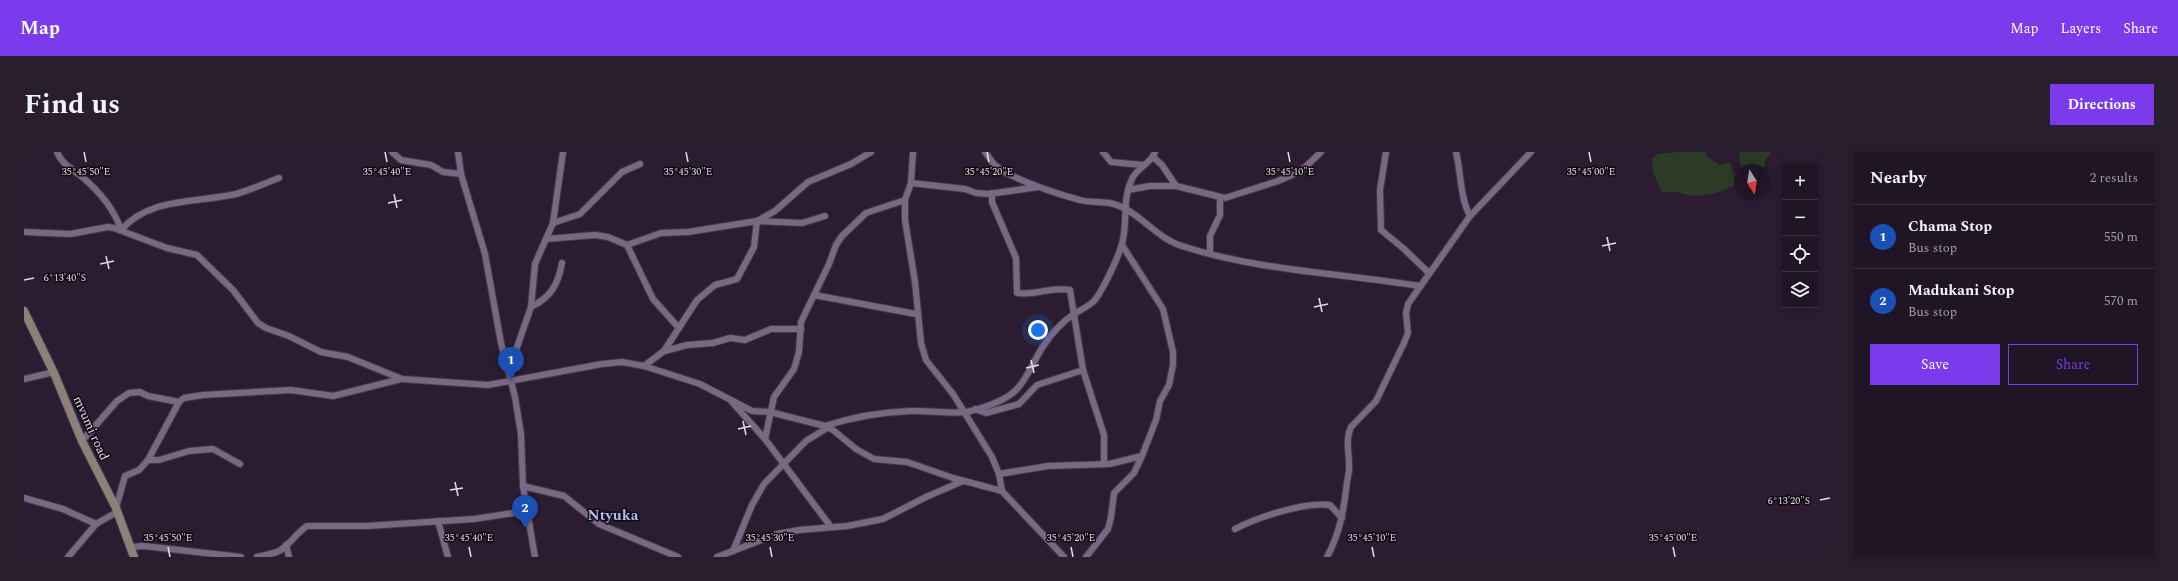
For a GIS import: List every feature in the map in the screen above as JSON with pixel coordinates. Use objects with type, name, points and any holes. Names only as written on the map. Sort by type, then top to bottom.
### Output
[{"type":"street","points":[[57,152],[64,163],[92,185],[110,206],[121,230]]},
{"type":"street","points":[[392,152],[401,160],[430,165],[443,172],[461,174]]},
{"type":"street","points":[[458,152],[461,174],[485,254],[501,343],[512,380],[521,434],[523,486],[535,557]]},
{"type":"street","points":[[509,370],[531,307],[536,264],[553,223],[563,152]]},
{"type":"street","points":[[757,221],[780,207],[808,182],[851,164],[871,152]]},
{"type":"street","points":[[913,152],[911,183],[905,200],[908,243],[915,282],[916,314],[921,343],[926,360],[964,412],[992,457],[999,474],[1002,491]]},
{"type":"street","points":[[985,152],[996,166],[1038,187],[1080,200],[1110,203],[1125,209],[1165,239],[1181,246],[1254,263],[1310,272],[1420,286]]},
{"type":"street","points":[[1103,152],[1111,162],[1143,165]]},
{"type":"street","points":[[1128,190],[1150,186],[1176,186],[1220,198],[1236,195],[1294,174],[1309,165],[1321,152]]},
{"type":"street","points":[[1386,152],[1380,190],[1381,230],[1403,248],[1429,273]]},
{"type":"street","points":[[1456,152],[1462,178],[1463,196],[1470,216]]},
{"type":"street","points":[[1327,557],[1340,527],[1342,518],[1350,464],[1347,449],[1348,432],[1376,401],[1407,335],[1406,308],[1470,216],[1531,152]]},
{"type":"street","points":[[730,554],[752,505],[764,484],[806,441],[826,427],[852,417],[871,414],[911,411],[964,412],[996,402],[1015,391],[1044,344],[1063,323],[1074,314],[1088,306],[1098,297],[1122,246],[1125,235],[1125,209],[1128,190],[1132,179],[1154,154],[1176,186]]},
{"type":"street","points":[[553,223],[580,214],[622,172],[640,164]]},
{"type":"street","points":[[121,230],[131,220],[150,210],[172,203],[235,194],[279,178]]},
{"type":"street","points":[[911,183],[965,189],[976,193],[992,193],[1038,187]]},
{"type":"street","points":[[992,193],[992,202],[1016,258],[1017,293],[1025,294],[1059,288],[1070,290],[1083,370],[1104,435],[1104,464]]},
{"type":"street","points":[[1210,253],[1210,236],[1220,215],[1220,198]]},
{"type":"street","points":[[765,439],[774,397],[794,369],[799,352],[801,322],[842,236],[866,213],[905,200]]},
{"type":"street","points":[[627,245],[661,233],[688,232],[757,221],[802,223],[825,216]]},
{"type":"street","points":[[644,366],[664,351],[697,300],[706,291],[715,285],[733,282],[741,274],[754,247],[757,221]]},
{"type":"street","points":[[24,232],[70,234],[108,228],[121,230],[158,245],[197,255],[233,290],[258,323],[266,328],[290,336],[321,352],[348,357],[402,379],[482,385],[602,364],[630,363],[644,366],[700,384],[752,411],[770,412],[826,427],[856,449],[874,459],[908,462],[964,481],[1002,491],[1064,557]]},
{"type":"street","points":[[546,239],[595,235],[608,237],[627,245],[653,299],[679,328]]},
{"type":"street","points":[[1086,557],[1108,529],[1114,493],[1134,473],[1142,456],[1156,420],[1160,402],[1169,385],[1173,365],[1173,352],[1164,309],[1159,300],[1146,285],[1122,246]]},
{"type":"street","points":[[531,307],[552,292],[560,276],[562,263]]},
{"type":"street","points":[[814,295],[916,314]]},
{"type":"street","name":"mvumi road","points":[[24,311],[54,372],[82,441],[116,510],[134,557]]},
{"type":"street","points":[[664,351],[687,345],[713,343],[730,338],[745,340],[756,334],[771,329],[801,329]]},
{"type":"street","points":[[975,409],[986,412],[1019,404],[1037,385],[1083,370]]},
{"type":"street","points":[[24,379],[54,372]]},
{"type":"street","points":[[68,557],[96,524],[116,510],[125,476],[139,470],[148,460],[179,402],[184,398],[203,395],[291,390],[333,396],[402,379]]},
{"type":"street","points":[[82,441],[118,400],[129,393],[140,392],[148,396],[179,402]]},
{"type":"street","points":[[728,398],[765,439],[831,527]]},
{"type":"street","points":[[148,460],[159,460],[189,451],[213,449],[240,464]]},
{"type":"street","points":[[999,474],[1048,466],[1104,464],[1142,456]]},
{"type":"street","points":[[717,557],[730,554],[776,534],[799,530],[870,523],[883,519],[926,497],[964,481]]},
{"type":"street","points":[[523,486],[564,496],[599,524],[678,557]]},
{"type":"street","points":[[24,498],[63,509],[96,524]]},
{"type":"street","points":[[1235,529],[1265,516],[1318,505],[1330,505],[1342,518]]},
{"type":"street","points":[[257,557],[279,551],[300,530],[307,526],[367,526],[474,519],[527,511]]},
{"type":"street","points":[[438,521],[448,557]]},
{"type":"street","points":[[286,545],[289,557]]},
{"type":"street","points":[[130,547],[157,547],[217,556],[241,557]]},
{"type":"green space","points":[[1705,152],[1706,156],[1720,165],[1729,162],[1734,175],[1734,186],[1722,191],[1695,196],[1674,192],[1662,193],[1653,172],[1652,159],[1658,154]]},
{"type":"green space","points":[[1739,152],[1772,152],[1765,160],[1765,164],[1740,164]]},
{"type":"place","name":"Chama Stop","points":[[511,380]]},
{"type":"place","name":"Madukani Stop","points":[[525,528]]},
{"type":"district","name":"Ntyuka","points":[[613,515]]}]
